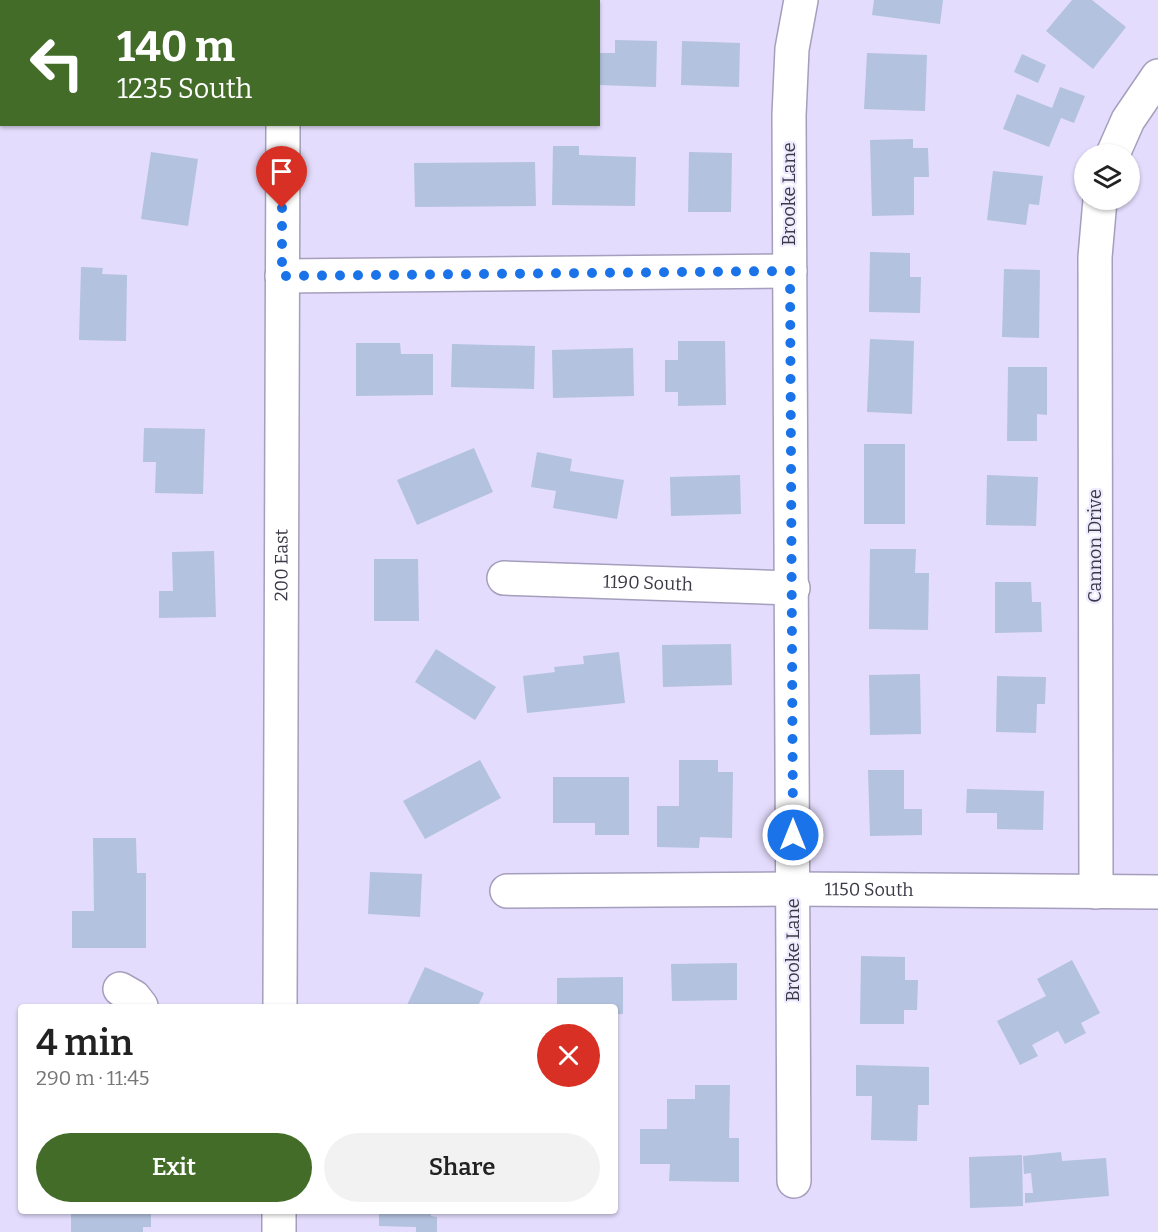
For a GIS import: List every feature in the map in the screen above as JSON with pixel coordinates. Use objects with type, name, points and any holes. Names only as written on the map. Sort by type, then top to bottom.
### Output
[{"type":"street","name":"Brooke Lane","points":[[794,1181],[789,115],[792,49],[801,0]]},
{"type":"street","points":[[1117,144],[1128,120],[1158,76]]},
{"type":"street","name":"200 East","points":[[280,1004],[283,126]]},
{"type":"street","name":"Cannon Drive","points":[[1096,892],[1095,257],[1099,210]]},
{"type":"street","points":[[282,276],[790,271]]},
{"type":"street","name":"1190 South","points":[[504,578],[793,588]]},
{"type":"street","name":"1150 South","points":[[507,891],[793,889],[1158,892]]},
{"type":"street","points":[[279,1214],[279,1232]]},
{"type":"building","points":[[874,0],[943,0],[940,24],[872,15]]},
{"type":"building","points":[[1072,0],[1092,0],[1126,27],[1093,69],[1046,31]]},
{"type":"building","points":[[615,40],[657,41],[656,87],[600,85],[600,53],[615,53]]},
{"type":"building","points":[[682,41],[740,43],[739,87],[681,85]]},
{"type":"building","points":[[867,53],[927,55],[925,111],[864,109]]},
{"type":"building","points":[[1022,54],[1046,65],[1038,83],[1014,72]]},
{"type":"building","points":[[1060,87],[1085,96],[1074,123],[1061,118],[1049,147],[1003,129],[1017,94],[1052,108]]},
{"type":"building","points":[[913,139],[913,148],[928,148],[929,177],[914,177],[914,215],[872,216],[870,140]]},
{"type":"building","points":[[553,146],[579,146],[579,155],[636,157],[635,206],[552,205]]},
{"type":"building","points":[[151,152],[198,159],[188,226],[141,219]]},
{"type":"building","points":[[689,152],[732,153],[731,212],[688,212]]},
{"type":"building","points":[[535,162],[536,206],[415,207],[414,163]]},
{"type":"building","points":[[993,171],[1043,176],[1039,205],[1029,204],[1026,225],[987,220]]},
{"type":"building","points":[[870,252],[910,253],[910,277],[921,277],[920,313],[869,312]]},
{"type":"building","points":[[81,267],[103,268],[102,274],[127,275],[126,341],[79,340]]},
{"type":"building","points":[[1004,269],[1040,270],[1039,338],[1002,337]]},
{"type":"building","points":[[870,339],[914,341],[912,414],[867,412]]},
{"type":"building","points":[[678,341],[725,341],[726,405],[678,406],[678,392],[665,392],[665,360],[678,360]]},
{"type":"building","points":[[356,343],[400,343],[401,354],[433,354],[433,395],[356,396]]},
{"type":"building","points":[[452,344],[535,346],[534,389],[451,387]]},
{"type":"building","points":[[633,348],[634,396],[553,398],[552,350]]},
{"type":"building","points":[[1008,367],[1047,367],[1047,415],[1037,414],[1037,441],[1007,441]]},
{"type":"building","points":[[144,428],[205,429],[203,494],[155,493],[156,462],[143,462]]},
{"type":"building","points":[[864,444],[905,444],[905,524],[864,524]]},
{"type":"building","points":[[474,448],[493,492],[417,525],[397,480]]},
{"type":"building","points":[[537,452],[572,459],[570,471],[624,480],[617,519],[553,508],[556,491],[531,487]]},
{"type":"building","points":[[740,475],[741,514],[671,516],[670,477]]},
{"type":"building","points":[[987,475],[1038,477],[1036,526],[986,525]]},
{"type":"building","points":[[870,549],[916,549],[915,573],[929,573],[928,630],[869,629]]},
{"type":"building","points":[[214,551],[216,617],[159,618],[159,591],[173,591],[172,552]]},
{"type":"building","points":[[374,559],[418,559],[419,621],[374,621]]},
{"type":"building","points":[[995,582],[1031,582],[1032,602],[1041,602],[1042,632],[995,633]]},
{"type":"building","points":[[731,644],[732,685],[663,687],[662,645]]},
{"type":"building","points":[[436,649],[496,687],[475,720],[415,682]]},
{"type":"building","points":[[619,652],[625,703],[527,713],[523,676],[555,672],[554,667],[584,664],[583,656]]},
{"type":"building","points":[[920,674],[921,734],[870,735],[869,675]]},
{"type":"building","points":[[997,676],[1046,677],[1045,704],[1037,704],[1036,733],[996,732]]},
{"type":"building","points":[[480,760],[501,798],[425,839],[403,801]]},
{"type":"building","points":[[679,760],[718,760],[718,772],[733,772],[732,838],[700,837],[699,848],[657,847],[657,806],[679,806]]},
{"type":"building","points":[[868,770],[904,770],[904,809],[922,809],[922,835],[870,836]]},
{"type":"building","points":[[553,777],[629,777],[629,835],[595,835],[595,823],[553,823]]},
{"type":"building","points":[[967,789],[1044,791],[1043,830],[997,829],[997,813],[966,813]]},
{"type":"building","points":[[93,838],[136,838],[137,873],[146,873],[146,948],[72,948],[72,911],[94,911]]},
{"type":"building","points":[[370,872],[422,874],[420,917],[368,914]]},
{"type":"building","points":[[861,956],[905,957],[905,980],[918,980],[917,1010],[904,1010],[904,1024],[860,1024]]},
{"type":"building","points":[[1072,960],[1100,1013],[1081,1023],[1086,1033],[1065,1044],[1058,1031],[1032,1045],[1038,1056],[1020,1065],[997,1021],[1046,996],[1037,979]]},
{"type":"building","points":[[737,963],[737,1000],[672,1001],[671,964]]},
{"type":"building","points":[[425,967],[484,993],[479,1004],[407,1004]]},
{"type":"building","points":[[623,977],[623,1014],[618,1014],[618,1004],[557,1004],[557,978]]},
{"type":"building","points":[[856,1065],[929,1067],[929,1105],[918,1105],[917,1141],[871,1140],[872,1096],[856,1096]]},
{"type":"building","points":[[695,1085],[730,1085],[729,1138],[739,1138],[739,1182],[669,1181],[670,1164],[640,1164],[640,1129],[667,1129],[667,1099],[695,1099]]},
{"type":"building","points":[[1061,1152],[1062,1161],[1106,1158],[1109,1196],[1025,1203],[1025,1193],[1033,1193],[1031,1173],[1024,1174],[1023,1156]]},
{"type":"building","points":[[1022,1155],[1023,1206],[970,1208],[969,1157]]},
{"type":"building","points":[[71,1214],[151,1214],[151,1227],[143,1227],[143,1232],[71,1232]]},
{"type":"building","points":[[379,1214],[431,1214],[437,1217],[437,1232],[416,1232],[416,1227],[379,1226]]},
{"type":"route","points":[[282,208],[282,276],[790,271],[793,835]]}]
